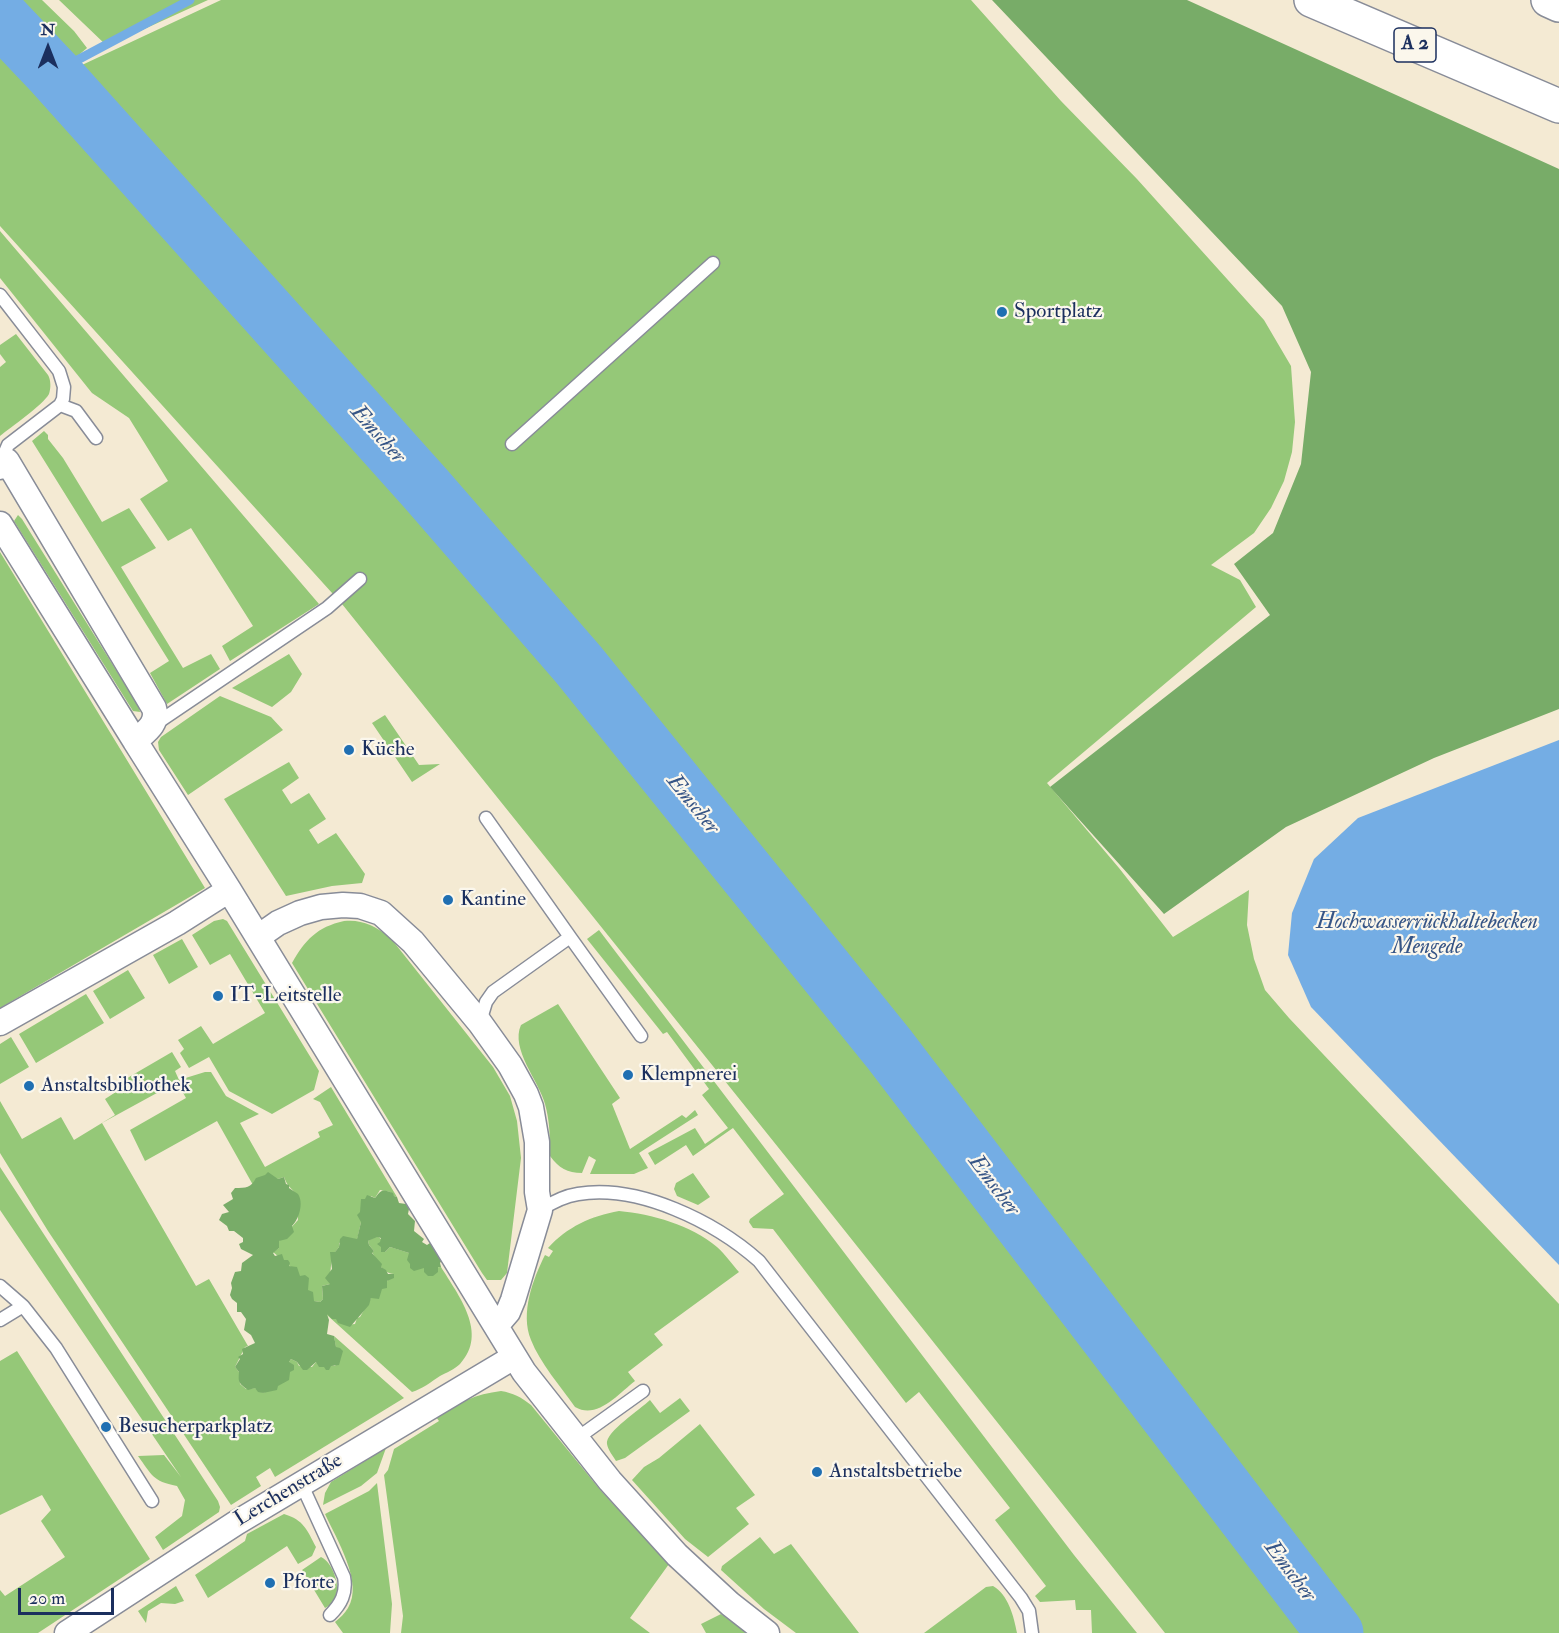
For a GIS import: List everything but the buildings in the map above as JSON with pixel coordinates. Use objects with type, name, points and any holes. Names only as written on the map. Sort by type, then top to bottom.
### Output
[{"type":"highway","name":"A 2","points":[[1311,0],[1559,106]]},
{"type":"highway","points":[[1548,0],[1559,5]]},
{"type":"street","points":[[4,464],[154,708],[156,716],[153,725],[135,741]]},
{"type":"street","points":[[0,524],[229,890],[514,1357],[610,1481],[677,1555],[730,1604],[767,1633]]},
{"type":"street","points":[[0,1023],[177,923],[229,890]]},
{"type":"street","points":[[258,937],[278,923],[321,907],[360,906],[381,913],[413,942],[480,1023],[510,1065],[531,1107],[537,1142],[537,1192],[540,1210],[513,1300],[508,1312],[496,1326]]},
{"type":"street","name":"Lerchenstraße","points":[[67,1633],[94,1626],[236,1523],[514,1357]]},
{"type":"lane","points":[[512,444],[713,263]]},
{"type":"lane","points":[[0,296],[59,370],[64,387],[60,405],[13,440],[5,452],[4,464]]},
{"type":"lane","points":[[60,405],[76,411],[96,438]]},
{"type":"lane","points":[[153,725],[327,608],[360,579]]},
{"type":"lane","points":[[486,818],[641,1036]]},
{"type":"lane","points":[[480,1023],[482,1011],[493,992],[570,937]]},
{"type":"lane","points":[[540,1210],[550,1203],[576,1194],[622,1194],[641,1198],[683,1214],[724,1233],[742,1246],[759,1261],[1021,1598],[1029,1611],[1032,1633]]},
{"type":"lane","points":[[0,1286],[23,1306],[56,1348],[152,1501]]},
{"type":"lane","points":[[0,1320],[23,1306]]},
{"type":"lane","points":[[576,1439],[643,1391]]},
{"type":"lane","points":[[301,1483],[346,1586],[343,1598],[330,1615]]},
{"type":"green space","points":[[9,0],[42,0],[74,31],[87,48],[74,59],[62,53]]},
{"type":"green space","points":[[59,0],[208,0],[107,46]]},
{"type":"green space","points":[[221,0],[971,0],[1061,101],[1137,179],[1264,320],[1291,366],[1295,422],[1292,452],[1284,481],[1271,508],[1254,533],[1211,565],[1240,580],[1256,607],[1047,783],[1119,868],[1173,937],[1249,890],[1247,925],[1254,959],[1265,990],[1559,1304],[1559,1633],[1165,1633],[342,604],[0,226],[0,48],[37,86]]},
{"type":"green space","points":[[992,0],[1187,0],[1559,169],[1559,709],[1434,758],[1286,827],[1164,914],[1050,787],[1270,615],[1234,564],[1273,533],[1301,464],[1311,372],[1282,306]]},
{"type":"green space","points":[[0,231],[319,604],[230,661],[222,646],[253,626],[191,528],[168,541],[140,499],[168,481],[129,418],[92,393],[0,278]]},
{"type":"green space","points":[[16,334],[48,375],[50,389],[46,399],[0,436],[0,367],[6,362],[0,354],[0,345]]},
{"type":"green space","points":[[44,431],[102,522],[129,508],[156,548],[121,567],[183,668],[211,654],[220,669],[167,704],[150,673],[169,661],[32,441]]},
{"type":"green space","points":[[18,515],[140,712],[133,711],[14,521]]},
{"type":"green space","points":[[0,552],[205,888],[0,1008]]},
{"type":"green space","points":[[289,654],[302,674],[291,692],[272,707],[232,688]]},
{"type":"green space","points":[[220,696],[271,717],[283,730],[188,795],[159,750],[158,742],[161,737]]},
{"type":"green space","points":[[385,715],[419,765],[440,764],[412,782],[372,723]]},
{"type":"green space","points":[[289,762],[299,778],[282,790],[291,804],[309,793],[326,819],[309,830],[318,844],[336,833],[365,874],[362,883],[332,886],[286,896],[224,799]]},
{"type":"green space","points":[[223,919],[227,921],[319,1071],[314,1090],[272,1114],[229,1091],[209,1057],[189,1068],[180,1053],[184,1049],[178,1040],[201,1026],[213,1044],[265,1013],[230,954],[210,965],[192,935],[214,921]]},
{"type":"green space","points":[[344,921],[368,924],[389,936],[493,1067],[510,1096],[517,1121],[521,1158],[507,1273],[501,1280],[487,1280],[482,1273],[292,963],[307,941],[319,931]]},
{"type":"green space","points":[[599,930],[1074,1555],[1137,1633],[1092,1633],[1091,1610],[1076,1610],[1075,1600],[1040,1602],[1035,1596],[1046,1586],[995,1520],[1010,1508],[919,1392],[906,1403],[773,1229],[753,1228],[749,1222],[784,1194],[733,1128],[693,1156],[686,1145],[655,1165],[648,1153],[695,1128],[705,1144],[728,1128],[702,1095],[709,1089],[667,1032],[663,1034],[587,939]]},
{"type":"green space","points":[[182,939],[198,967],[169,984],[153,955]]},
{"type":"green space","points":[[128,970],[145,998],[110,1019],[93,991]]},
{"type":"green space","points":[[86,994],[104,1023],[36,1063],[19,1034]]},
{"type":"green space","points":[[558,1004],[620,1098],[612,1104],[630,1149],[682,1115],[686,1118],[695,1110],[698,1115],[639,1153],[648,1168],[634,1174],[590,1174],[596,1160],[589,1156],[582,1173],[577,1173],[564,1169],[550,1156],[549,1123],[545,1104],[522,1054],[519,1034],[521,1025]]},
{"type":"green space","points":[[11,1037],[29,1067],[0,1084],[0,1044]]},
{"type":"green space","points":[[172,1052],[181,1067],[175,1071],[179,1080],[211,1072],[226,1096],[259,1114],[240,1123],[265,1167],[320,1137],[318,1132],[333,1125],[320,1102],[313,1099],[331,1087],[397,1197],[390,1192],[380,1190],[375,1198],[371,1196],[357,1240],[350,1239],[339,1243],[332,1260],[330,1284],[322,1286],[323,1299],[320,1302],[313,1301],[297,1272],[273,1252],[279,1248],[279,1241],[298,1220],[297,1197],[284,1177],[278,1179],[265,1176],[253,1185],[217,1121],[145,1161],[130,1130],[186,1098],[177,1082],[102,1123],[196,1286],[209,1279],[248,1346],[245,1347],[235,1367],[239,1372],[240,1384],[246,1389],[255,1388],[263,1393],[289,1379],[291,1359],[299,1366],[312,1367],[316,1362],[335,1366],[341,1357],[336,1348],[334,1336],[404,1398],[275,1477],[270,1468],[256,1477],[261,1486],[231,1505],[48,1231],[0,1153],[0,1101],[22,1139],[61,1117],[74,1140],[115,1115],[105,1099],[119,1090],[117,1084]]},
{"type":"green space","points":[[0,1167],[218,1501],[219,1512],[163,1550],[155,1537],[182,1516],[185,1500],[177,1486],[157,1479],[138,1456],[164,1455],[181,1477],[0,1210]]},
{"type":"green space","points":[[268,1172],[278,1179],[284,1177],[286,1184],[298,1194],[301,1202],[299,1215],[292,1226],[294,1232],[287,1239],[279,1241],[279,1248],[273,1253],[275,1256],[282,1254],[284,1260],[290,1263],[289,1266],[297,1267],[300,1276],[305,1275],[309,1278],[308,1290],[313,1292],[314,1301],[320,1302],[323,1299],[322,1286],[330,1284],[325,1278],[332,1269],[330,1252],[335,1252],[343,1236],[357,1239],[361,1222],[357,1215],[360,1212],[361,1199],[365,1199],[367,1195],[375,1198],[381,1191],[387,1191],[397,1197],[399,1203],[406,1204],[409,1209],[408,1214],[415,1221],[414,1231],[424,1239],[422,1242],[427,1245],[430,1243],[434,1249],[438,1248],[442,1260],[438,1272],[433,1276],[428,1276],[424,1268],[414,1271],[410,1268],[407,1260],[409,1253],[390,1247],[385,1252],[381,1252],[381,1247],[377,1244],[381,1238],[377,1237],[368,1241],[374,1251],[372,1253],[382,1264],[381,1267],[388,1274],[394,1274],[394,1278],[387,1281],[387,1288],[382,1289],[379,1299],[371,1298],[369,1305],[350,1327],[338,1323],[336,1319],[332,1319],[327,1314],[329,1320],[327,1334],[334,1336],[336,1347],[343,1351],[339,1365],[331,1366],[329,1370],[326,1370],[324,1367],[319,1367],[316,1362],[307,1370],[303,1370],[297,1362],[291,1359],[289,1362],[294,1365],[294,1370],[290,1372],[289,1380],[278,1386],[277,1390],[263,1393],[258,1392],[255,1388],[248,1390],[243,1386],[235,1367],[240,1359],[238,1357],[243,1354],[242,1349],[255,1343],[251,1335],[244,1330],[246,1319],[241,1312],[237,1312],[237,1303],[230,1295],[231,1283],[235,1272],[241,1271],[242,1263],[253,1255],[241,1249],[239,1244],[243,1242],[243,1238],[234,1231],[229,1231],[227,1226],[219,1220],[222,1214],[229,1212],[223,1205],[233,1199],[231,1193],[235,1188],[248,1187],[256,1178]]},
{"type":"green space","points":[[693,1173],[710,1197],[698,1205],[677,1196],[674,1189],[676,1183]]},
{"type":"green space","points":[[619,1211],[671,1222],[707,1239],[726,1256],[739,1272],[654,1334],[663,1345],[628,1372],[635,1381],[607,1404],[591,1410],[583,1410],[575,1407],[535,1349],[528,1330],[529,1296],[545,1255],[549,1257],[553,1251],[548,1248],[555,1241],[571,1228],[599,1216]]},
{"type":"green space","points":[[377,1236],[381,1239],[381,1247],[385,1252],[390,1247],[409,1253],[421,1268],[441,1267],[468,1314],[471,1327],[472,1340],[460,1364],[412,1392],[327,1315],[327,1313],[330,1314],[347,1325],[355,1324],[371,1298],[394,1274],[383,1269],[372,1252],[374,1251],[368,1241]]},
{"type":"green space","points":[[17,1351],[150,1559],[38,1633],[0,1633],[0,1590],[5,1596],[65,1557],[41,1521],[51,1510],[42,1495],[0,1515],[0,1361]]},
{"type":"green space","points":[[501,1391],[517,1396],[531,1405],[602,1492],[669,1564],[630,1618],[650,1633],[401,1633],[403,1616],[384,1475],[388,1470],[394,1449],[439,1421],[436,1417],[452,1407],[475,1397]]},
{"type":"green space","points":[[680,1398],[690,1411],[625,1458],[616,1461],[607,1444],[617,1427],[650,1400],[660,1413]]},
{"type":"green space","points":[[700,1424],[755,1495],[736,1508],[749,1524],[708,1557],[685,1539],[632,1480],[644,1467],[659,1458]]},
{"type":"green space","points":[[386,1448],[377,1473],[361,1486],[323,1505],[325,1493],[331,1482]]},
{"type":"green space","points":[[377,1483],[392,1604],[390,1633],[343,1633],[335,1622],[348,1608],[353,1586],[347,1561],[325,1514],[369,1491]]},
{"type":"green space","points":[[284,1514],[296,1519],[307,1531],[316,1547],[312,1556],[298,1564],[287,1546],[208,1598],[195,1575],[245,1541],[247,1534]]},
{"type":"green space","points":[[760,1537],[774,1554],[791,1544],[859,1633],[796,1633],[764,1609],[721,1570],[722,1566]]},
{"type":"green space","points":[[321,1557],[333,1570],[337,1584],[336,1597],[325,1608],[302,1570]]},
{"type":"green space","points":[[176,1586],[184,1601],[175,1604],[161,1603],[148,1611],[146,1623],[138,1611]]},
{"type":"green space","points":[[993,1586],[1003,1594],[1012,1613],[1017,1633],[924,1633],[986,1587]]},
{"type":"green space","points":[[721,1614],[747,1633],[706,1633],[701,1624]]},
{"type":"water","name":"Hochwasserrückhaltebecken Mengede","points":[[1559,740],[1559,1265],[1311,1007],[1288,955],[1292,913],[1314,859],[1358,818]]},
{"type":"waterway","points":[[53,73],[190,0]]},
{"type":"waterway","name":"Emscher","points":[[0,17],[53,73],[426,489],[578,664],[889,1049],[1335,1633]]},
{"type":"place","name":"Sportplatz","points":[[1002,312]]},
{"type":"place","name":"Küche","points":[[349,750]]},
{"type":"place","name":"Kantine","points":[[448,900]]},
{"type":"place","name":"IT-Leitstelle","points":[[218,996]]},
{"type":"place","name":"Klempnerei","points":[[628,1075]]},
{"type":"place","name":"Anstaltsbibliothek","points":[[29,1086]]},
{"type":"place","name":"Besucherparkplatz","points":[[106,1427]]},
{"type":"place","name":"Anstaltsbetriebe","points":[[817,1472]]},
{"type":"place","name":"Pforte","points":[[270,1583]]}]
